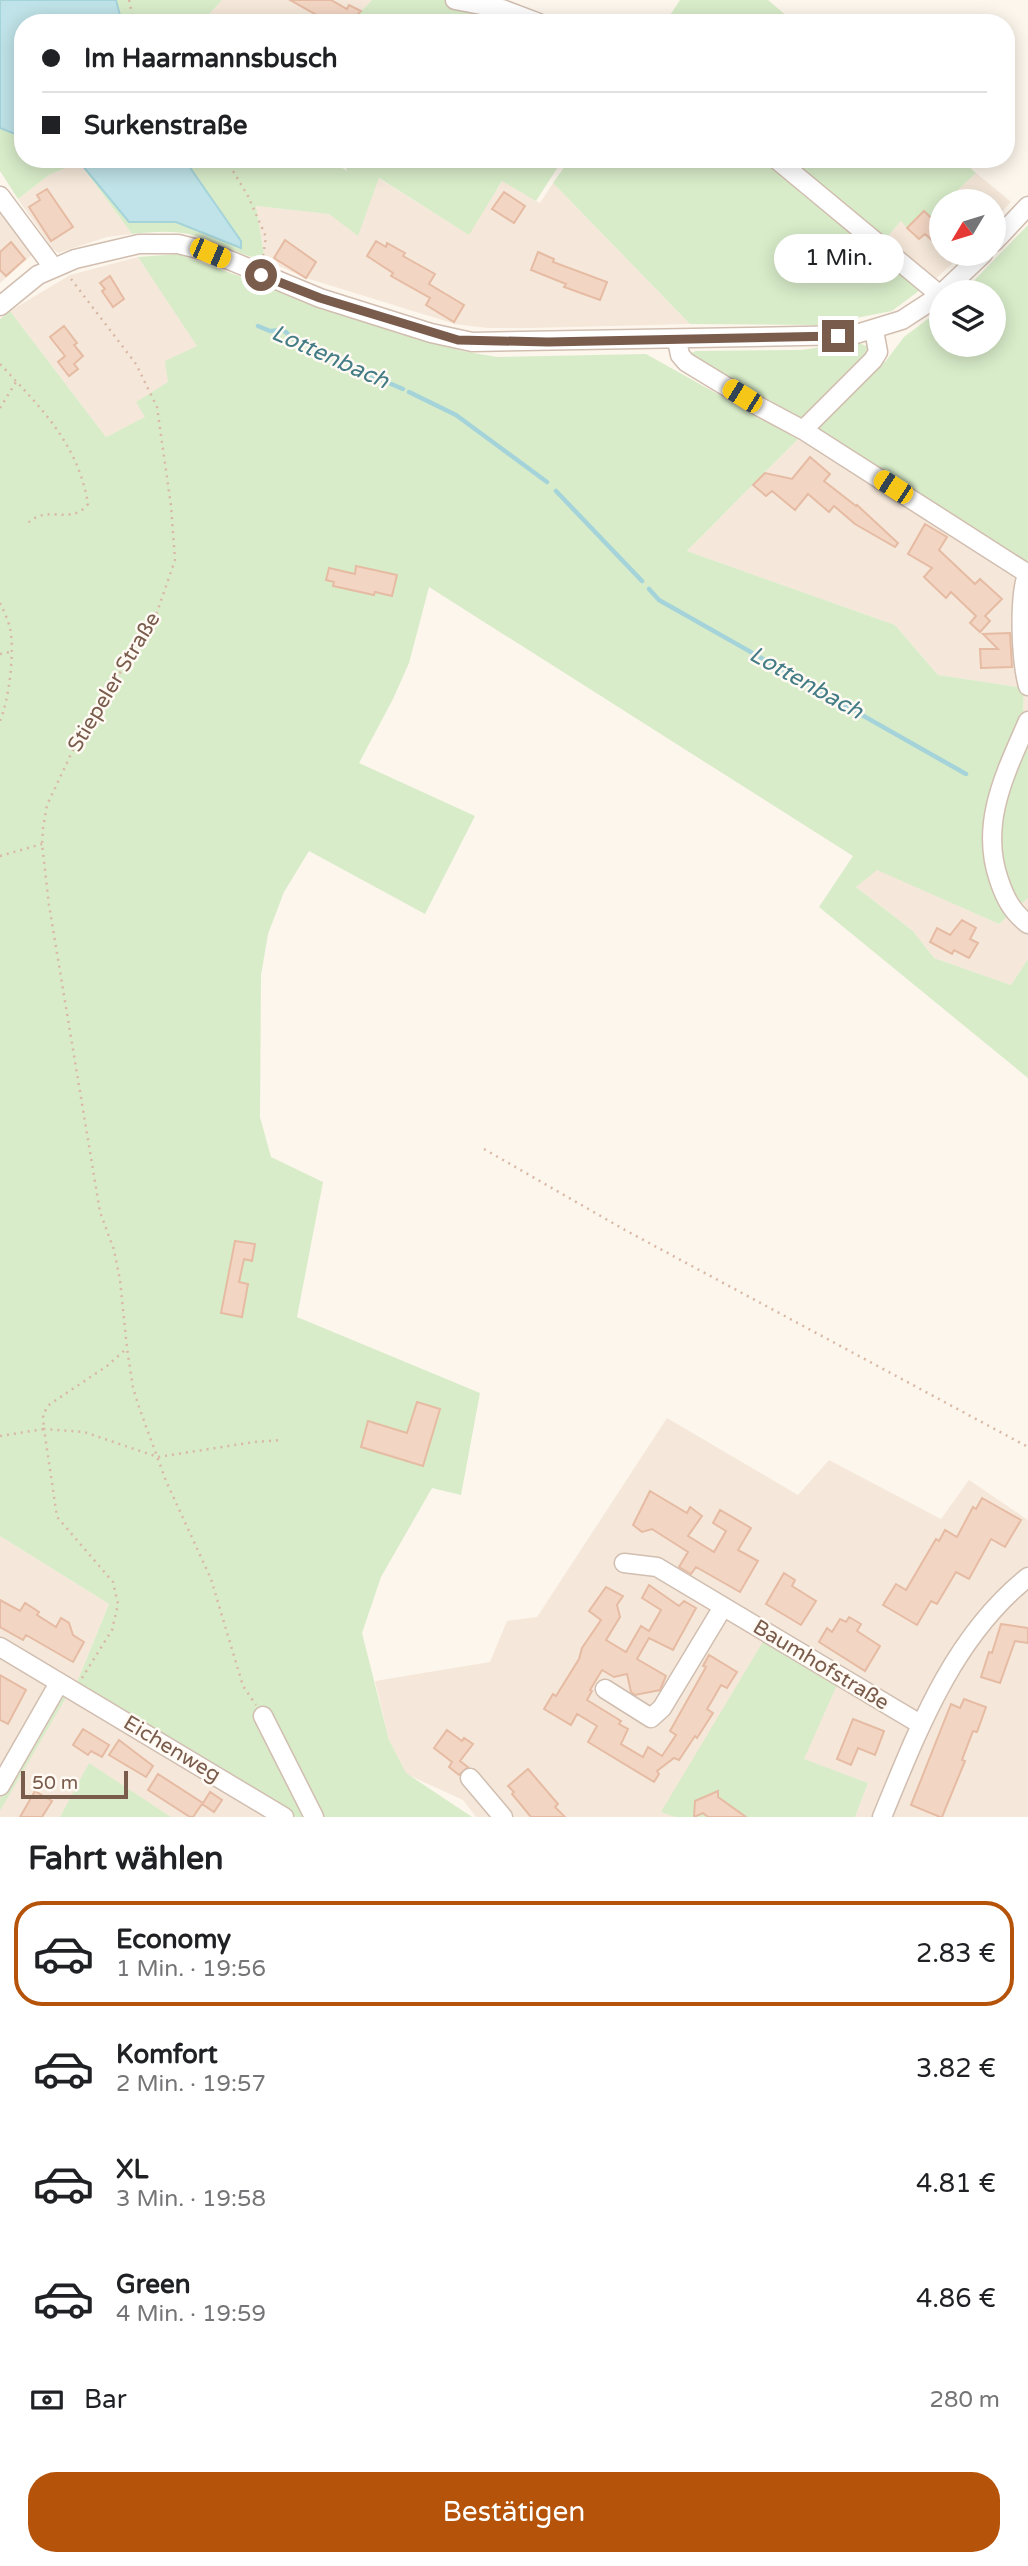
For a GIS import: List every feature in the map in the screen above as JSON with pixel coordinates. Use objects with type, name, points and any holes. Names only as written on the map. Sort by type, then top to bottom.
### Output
[{"type":"street","points":[[455,0],[515,14]]},
{"type":"street","points":[[787,168],[929,283]]},
{"type":"street","points":[[0,196],[53,267]]},
{"type":"street","points":[[1006,229],[1028,206]]},
{"type":"street","points":[[0,306],[38,275],[53,267],[119,247],[168,243],[202,250],[320,298],[458,340],[677,340],[853,335],[902,320],[929,302]]},
{"type":"street","points":[[956,280],[971,266]]},
{"type":"street","points":[[803,430],[873,360],[878,352],[874,330]]},
{"type":"street","points":[[677,340],[680,355],[686,362],[803,430],[1028,573],[1023,586],[1023,636],[1028,686]]},
{"type":"street","points":[[1028,721],[1000,787],[992,826],[995,866],[1003,892],[1010,907],[1028,924]]},
{"type":"street","name":"Baumhofstraße","points":[[624,1563],[657,1567],[920,1724]]},
{"type":"street","points":[[881,1817],[920,1724],[953,1661],[994,1609],[1028,1577]]},
{"type":"street","points":[[605,1689],[651,1718],[662,1708],[723,1606]]},
{"type":"street","name":"Eichenweg","points":[[0,1647],[284,1817]]},
{"type":"street","points":[[0,1786],[67,1687]]},
{"type":"street","points":[[263,1716],[314,1817]]},
{"type":"street","points":[[470,1778],[503,1817]]},
{"type":"path","points":[[231,168],[248,196],[266,237],[261,275]]},
{"type":"path","name":"Stiepeler Straße","points":[[53,267],[65,272],[136,364],[157,407],[172,506],[175,560],[155,618],[80,735],[47,805],[42,844],[49,905],[100,1212],[114,1250],[120,1280],[133,1388],[166,1481],[211,1579],[243,1686],[263,1716]]},
{"type":"path","points":[[0,364],[53,422],[74,456],[88,504],[81,512],[72,515],[48,513],[33,518],[26,526]]},
{"type":"path","points":[[0,408],[16,382]]},
{"type":"path","points":[[0,603],[11,629],[7,698],[0,721]]},
{"type":"path","points":[[0,654],[11,652]]},
{"type":"path","points":[[0,856],[42,844]]},
{"type":"path","points":[[484,1149],[625,1230],[1028,1447]]},
{"type":"path","points":[[67,1687],[112,1630],[118,1604],[113,1582],[57,1517],[43,1414],[50,1404],[107,1366],[127,1349]]},
{"type":"path","points":[[0,1436],[44,1430],[84,1432],[158,1457],[283,1440]]},
{"type":"shaded area","points":[[222,0],[372,0],[359,14],[209,14]]},
{"type":"shaded area","points":[[65,168],[83,168],[132,234],[107,237],[58,253],[18,199],[49,175]]},
{"type":"shaded area","points":[[976,173],[995,189],[959,189]]},
{"type":"shaded area","points":[[378,178],[468,234],[503,180],[540,203],[553,183],[690,324],[487,328],[455,324],[306,278],[265,260],[256,206],[330,214]]},
{"type":"shaded area","points":[[0,210],[32,255],[0,283]]},
{"type":"shaded area","points":[[929,217],[929,266],[950,266],[934,280],[929,280],[882,243],[901,221],[922,224]]},
{"type":"shaded area","points":[[138,257],[198,346],[168,382],[146,417],[106,437],[10,311],[70,275]]},
{"type":"shaded area","points":[[798,439],[1014,577],[1028,560],[1028,717],[1023,713],[1024,688],[938,675],[895,625],[687,551]]},
{"type":"shaded area","points":[[876,869],[999,924],[1028,898],[1028,959],[1011,985],[934,958],[913,931],[856,887]]},
{"type":"shaded area","points":[[667,1418],[798,1495],[829,1460],[941,1519],[969,1480],[1028,1520],[1028,1817],[855,1817],[868,1783],[803,1759],[661,1811],[675,1817],[476,1817],[463,1800],[406,1774],[389,1740],[375,1681],[490,1662],[507,1621],[537,1617]]},
{"type":"shaded area","points":[[0,1536],[109,1604],[75,1687],[251,1793],[296,1817],[171,1817],[89,1764],[60,1817],[0,1817]]},
{"type":"green space","points":[[0,0],[222,0],[209,14],[14,14],[14,168],[65,168],[49,175],[18,199],[0,171]]},
{"type":"green space","points":[[372,0],[451,0],[504,14],[359,14]]},
{"type":"green space","points":[[680,0],[768,0],[784,14],[671,14]]},
{"type":"green space","points":[[83,168],[342,168],[347,171],[346,168],[557,168],[536,201],[502,181],[469,235],[379,178],[358,236],[329,214],[256,206],[265,260],[185,233],[132,234]]},
{"type":"green space","points":[[564,168],[782,168],[924,287],[892,311],[819,325],[690,324],[553,183]]},
{"type":"green space","points":[[793,168],[970,168],[976,173],[959,189],[929,189],[929,218],[922,225],[916,219],[907,228],[901,221],[882,243]]},
{"type":"green space","points":[[1028,225],[1028,560],[1014,577],[801,423],[689,354],[696,351],[801,350],[856,342],[869,347],[885,362],[904,337],[929,318],[929,357],[1006,357],[1006,280],[975,280],[988,266],[1006,266],[1006,248]]},
{"type":"green space","points":[[178,254],[365,322],[462,351],[497,357],[646,354],[798,439],[687,551],[895,625],[938,675],[1024,688],[1023,713],[1028,717],[1028,898],[999,924],[877,870],[856,887],[913,931],[934,958],[1011,985],[1028,959],[1028,1078],[819,907],[853,856],[429,587],[409,663],[359,763],[475,816],[425,914],[309,851],[284,892],[268,934],[261,975],[260,1117],[271,1157],[323,1182],[297,1317],[480,1393],[461,1495],[432,1488],[381,1577],[362,1633],[389,1740],[406,1773],[472,1817],[296,1817],[251,1793],[75,1687],[109,1604],[0,1536],[0,319],[10,311],[106,437],[145,417],[136,402],[168,382],[165,361],[197,346],[138,257]]},
{"type":"green space","points":[[764,1640],[837,1685],[804,1759],[868,1783],[855,1817],[675,1817],[661,1812]]},
{"type":"green space","points":[[63,1693],[68,1694],[0,1811],[0,1799]]},
{"type":"green space","points":[[89,1763],[171,1817],[60,1817]]},
{"type":"water","points":[[0,0],[116,0],[120,14],[14,14],[14,133],[0,128]]},
{"type":"water","points":[[84,168],[190,168],[241,241],[241,248],[176,222],[129,222]]},
{"type":"building","points":[[290,0],[331,0],[347,9],[349,5],[361,11],[358,14],[315,14]]},
{"type":"building","points":[[47,189],[73,227],[51,241],[29,207],[40,200],[37,195]]},
{"type":"building","points":[[504,192],[525,206],[514,223],[492,209]]},
{"type":"building","points":[[924,211],[929,216],[929,238],[925,234],[919,239],[907,228]]},
{"type":"building","points":[[285,240],[316,262],[306,278],[274,258]]},
{"type":"building","points":[[376,241],[386,247],[387,243],[405,253],[403,256],[435,274],[429,284],[464,305],[454,322],[426,305],[430,298],[391,276],[393,273],[367,256]]},
{"type":"building","points":[[11,242],[25,259],[6,276],[0,270],[0,252]]},
{"type":"building","points":[[538,252],[554,259],[553,262],[607,282],[600,300],[564,287],[566,284],[531,270]]},
{"type":"building","points":[[110,276],[124,299],[113,307],[100,283]]},
{"type":"building","points":[[64,326],[83,356],[74,364],[78,369],[69,376],[58,362],[65,356],[50,337]]},
{"type":"building","points":[[810,457],[830,474],[824,481],[857,505],[898,543],[895,547],[855,524],[834,506],[829,512],[808,494],[795,510],[772,491],[766,496],[753,485],[765,473],[792,479]]},
{"type":"building","points":[[925,524],[947,537],[939,550],[975,584],[980,579],[1002,599],[985,616],[990,621],[980,632],[970,623],[976,616],[951,592],[946,598],[924,577],[932,568],[908,554]]},
{"type":"building","points":[[356,566],[397,575],[392,596],[333,586],[334,582],[326,580],[329,568],[355,574]]},
{"type":"building","points":[[1010,633],[1012,667],[981,668],[980,649],[998,649],[983,634]]},
{"type":"building","points":[[962,920],[976,928],[970,939],[978,943],[969,958],[954,950],[952,954],[930,942],[937,928],[950,935]]},
{"type":"building","points":[[235,1241],[255,1244],[252,1261],[244,1259],[239,1282],[248,1284],[242,1317],[221,1313]]},
{"type":"building","points":[[417,1402],[440,1409],[423,1466],[361,1447],[368,1421],[407,1433]]},
{"type":"building","points":[[650,1491],[687,1513],[690,1507],[702,1516],[688,1536],[714,1552],[726,1531],[713,1523],[720,1510],[751,1528],[738,1550],[758,1561],[740,1592],[696,1567],[691,1574],[679,1567],[688,1552],[652,1529],[642,1532],[633,1525]]},
{"type":"building","points":[[982,1498],[1021,1520],[1005,1547],[991,1539],[969,1579],[956,1572],[937,1604],[931,1601],[917,1625],[883,1605],[896,1584],[906,1590],[936,1539],[939,1541],[945,1530],[957,1537],[973,1507],[976,1509]]},
{"type":"building","points":[[784,1573],[795,1580],[792,1586],[816,1601],[801,1625],[766,1604]]},
{"type":"building","points":[[649,1585],[679,1606],[684,1601],[696,1608],[673,1650],[649,1638],[637,1659],[666,1676],[660,1690],[635,1695],[631,1692],[627,1674],[614,1677],[602,1670],[590,1690],[592,1691],[587,1700],[621,1721],[619,1724],[628,1729],[621,1744],[643,1757],[648,1747],[662,1756],[676,1735],[670,1731],[706,1667],[703,1666],[709,1655],[737,1672],[727,1688],[721,1685],[707,1709],[713,1713],[697,1738],[695,1736],[679,1760],[674,1758],[657,1771],[659,1774],[654,1782],[588,1742],[597,1726],[577,1714],[571,1725],[544,1709],[553,1694],[556,1696],[601,1620],[589,1611],[606,1587],[623,1596],[617,1605],[620,1617],[606,1640],[626,1652],[641,1626],[649,1631],[661,1610],[642,1598]]},
{"type":"building","points":[[0,1600],[20,1611],[25,1603],[39,1612],[37,1615],[56,1627],[61,1618],[69,1623],[73,1635],[84,1642],[73,1662],[26,1635],[23,1640],[0,1627]]},
{"type":"building","points":[[849,1617],[861,1624],[857,1631],[880,1646],[865,1671],[819,1642],[827,1628],[832,1632],[840,1619],[846,1622]]},
{"type":"building","points":[[1001,1624],[1028,1628],[1028,1643],[1015,1641],[1000,1683],[981,1677]]},
{"type":"building","points":[[0,1675],[26,1690],[8,1724],[0,1720]]},
{"type":"building","points":[[964,1699],[986,1707],[977,1732],[973,1731],[962,1760],[965,1761],[940,1817],[911,1805],[951,1704],[960,1708]]},
{"type":"building","points":[[853,1719],[884,1731],[875,1755],[858,1748],[851,1765],[837,1759]]},
{"type":"building","points":[[83,1729],[109,1745],[102,1757],[91,1751],[88,1755],[73,1745]]},
{"type":"building","points":[[447,1730],[462,1741],[464,1738],[473,1744],[460,1761],[468,1767],[459,1775],[449,1767],[452,1762],[434,1748]]},
{"type":"building","points":[[119,1740],[153,1766],[146,1777],[109,1755]]},
{"type":"building","points":[[528,1769],[558,1804],[555,1807],[565,1817],[531,1817],[512,1794],[514,1792],[508,1786]]},
{"type":"building","points":[[158,1774],[203,1803],[210,1792],[222,1800],[214,1812],[202,1804],[193,1817],[190,1817],[148,1790]]},
{"type":"building","points":[[35,1791],[52,1801],[42,1817],[20,1817]]},
{"type":"building","points":[[718,1791],[718,1797],[746,1817],[708,1817],[703,1813],[694,1817],[695,1801]]},
{"type":"waterway","name":"Lottenbach","points":[[258,326],[270,331],[286,332],[291,338],[311,343],[318,353],[348,360],[353,368],[403,389]]},
{"type":"waterway","name":"Lottenbach","points":[[409,392],[456,415],[547,482]]},
{"type":"waterway","name":"Lottenbach","points":[[556,491],[642,581]]},
{"type":"waterway","name":"Lottenbach","points":[[649,589],[659,600],[966,774]]},
{"type":"route","points":[[261,275],[368,314],[472,342],[838,336]]}]
